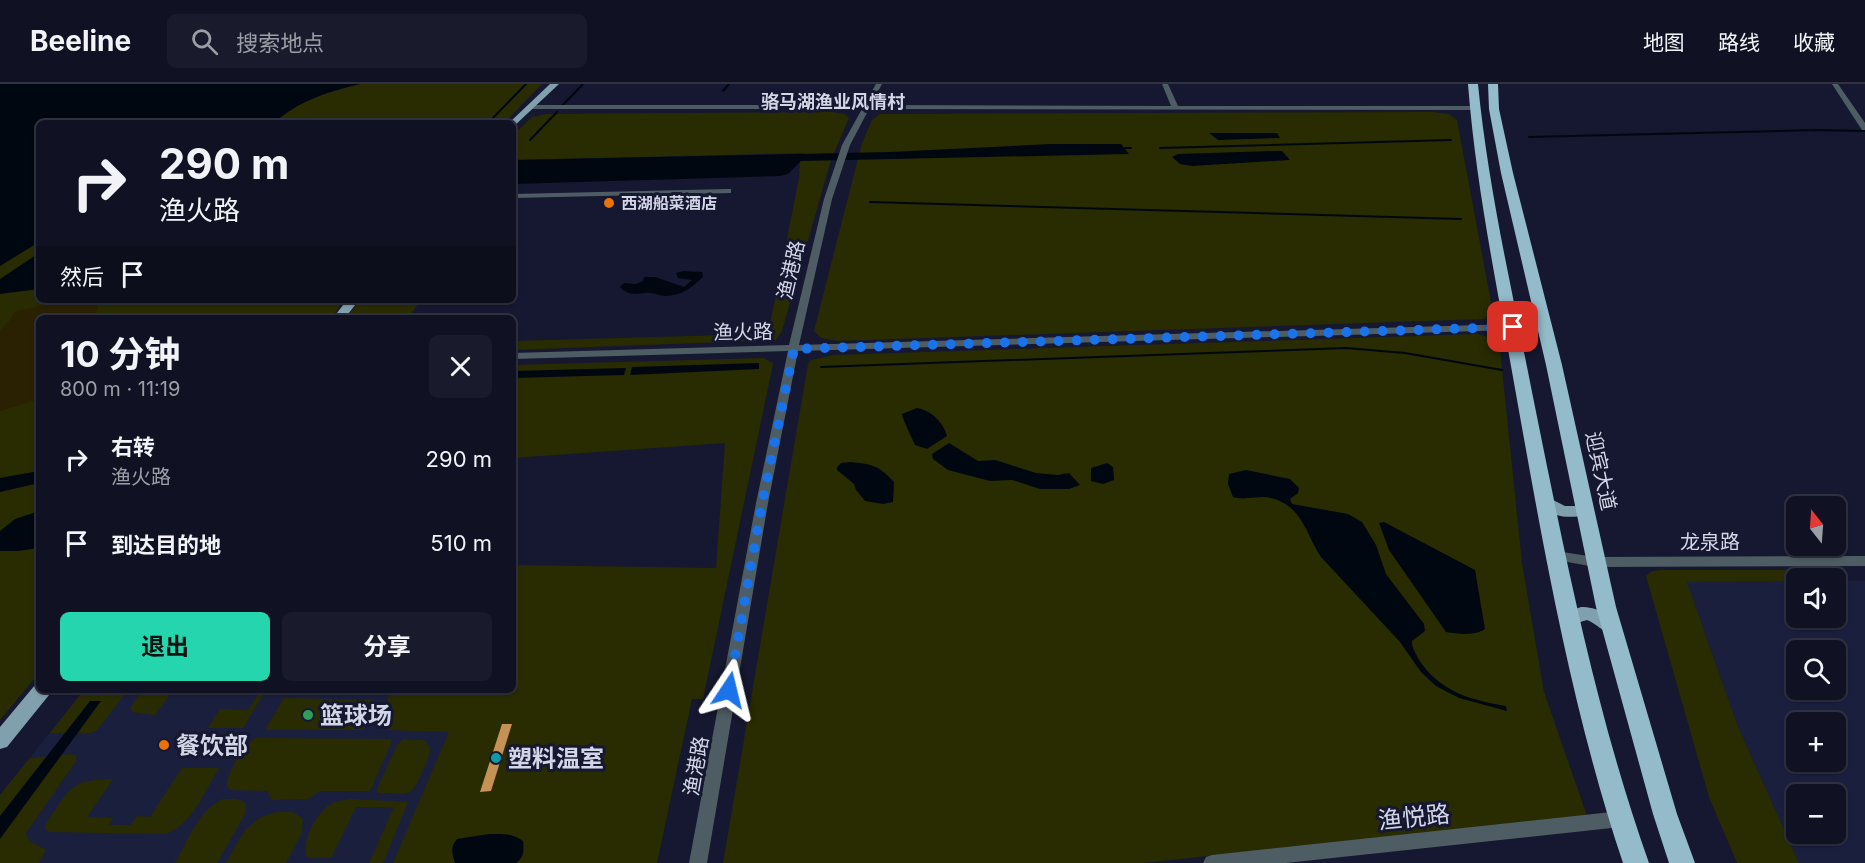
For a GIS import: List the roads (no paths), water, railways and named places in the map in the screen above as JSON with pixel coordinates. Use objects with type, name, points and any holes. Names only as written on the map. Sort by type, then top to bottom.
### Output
[{"type":"highway","points":[[1473,84],[1474,108],[1556,556],[1591,714],[1636,863]]},
{"type":"highway","name":"迎宾大道","points":[[1493,84],[1494,109],[1507,173],[1554,365],[1595,562],[1611,627],[1665,814],[1682,863]]},
{"type":"main road","points":[[516,121],[555,84]]},
{"type":"main road","points":[[341,315],[351,303]]},
{"type":"main road","points":[[1545,501],[1561,512],[1570,514],[1584,510]]},
{"type":"main road","points":[[1570,618],[1584,613],[1594,615],[1611,627]]},
{"type":"main road","points":[[0,741],[40,693]]},
{"type":"street","name":"渔港路","points":[[698,863],[762,503],[803,301],[828,199],[846,145],[879,84]]},
{"type":"street","points":[[1165,84],[1176,108]]},
{"type":"street","points":[[1834,84],[1864,127]]},
{"type":"street","points":[[530,107],[1474,108]]},
{"type":"street","points":[[516,196],[728,191]]},
{"type":"street","name":"渔火路","points":[[516,356],[1513,327]]},
{"type":"street","name":"龙泉路","points":[[1556,556],[1595,562],[1865,561]]},
{"type":"street","name":"渔悦路","points":[[1212,863],[1621,819]]},
{"type":"waterway","points":[[491,120],[526,84]]},
{"type":"waterway","points":[[561,107],[583,84]]},
{"type":"waterway","points":[[723,91],[729,84]]},
{"type":"waterway","points":[[530,140],[557,112]]},
{"type":"waterway","points":[[1529,137],[1817,130],[1865,131]]},
{"type":"waterway","points":[[1160,148],[1451,140]]},
{"type":"waterway","points":[[1125,148],[1131,148]]},
{"type":"waterway","points":[[870,202],[1461,219]]},
{"type":"waterway","points":[[821,367],[1346,348],[1405,353],[1502,370]]},
{"type":"place","name":"西湖船菜酒店","points":[[609,203]]},
{"type":"place","name":"篮球场","points":[[308,715]]},
{"type":"place","name":"餐饮部","points":[[164,745]]},
{"type":"place","name":"塑料温室","points":[[496,758]]},
{"type":"district","name":"骆马湖渔业风情村","points":[[833,101]]}]
